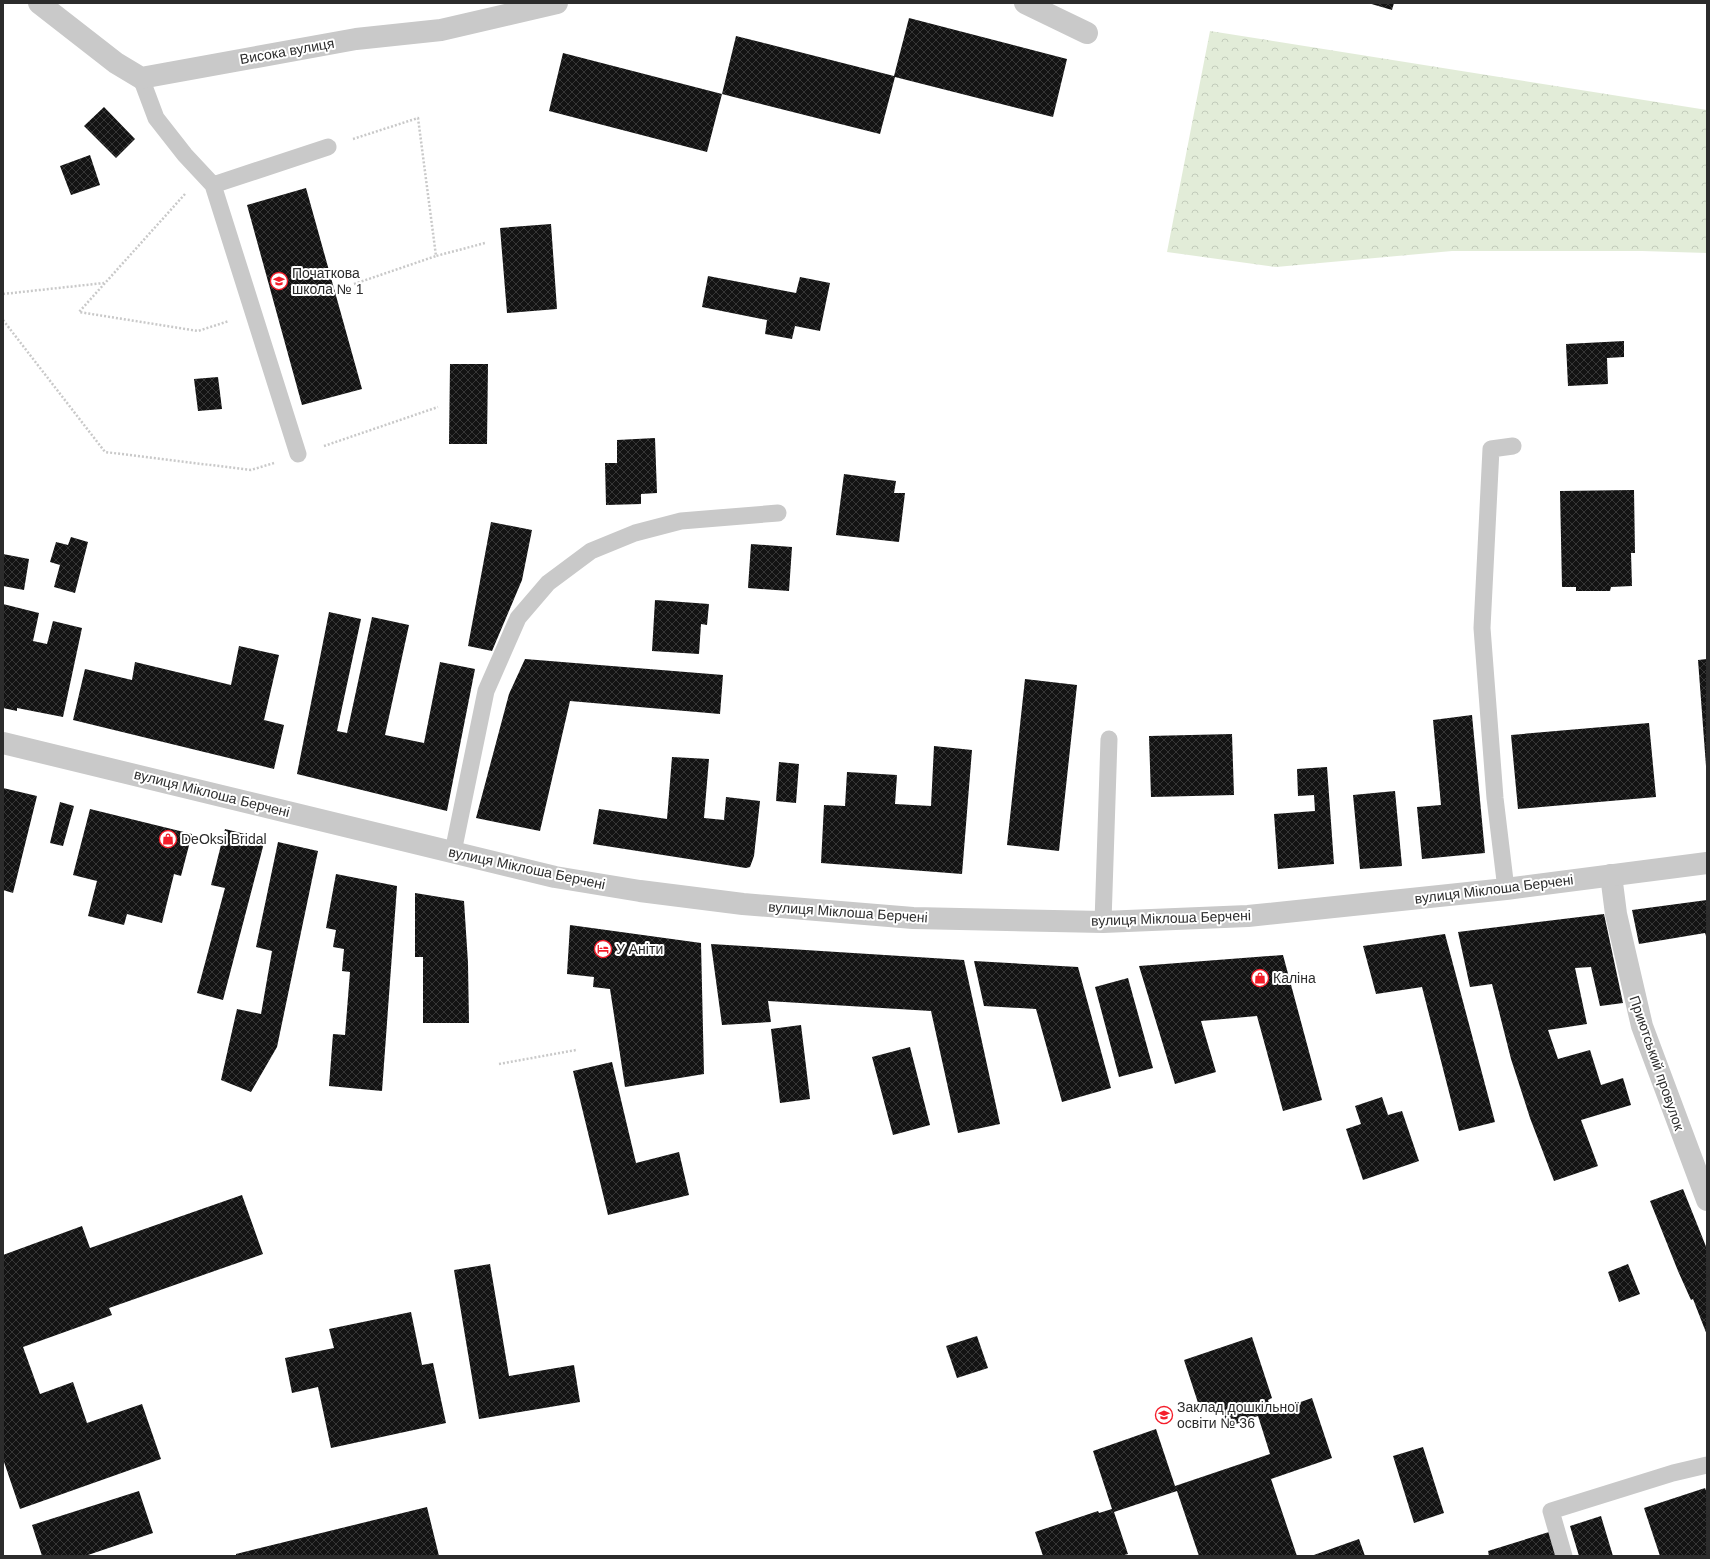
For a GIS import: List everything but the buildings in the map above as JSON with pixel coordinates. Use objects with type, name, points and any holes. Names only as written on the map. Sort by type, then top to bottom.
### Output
[{"type":"street","points":[[40,3],[116,63],[141,78]]},
{"type":"street","name":"Висока вулиця","points":[[141,78],[356,39],[441,30],[556,3]]},
{"type":"street","points":[[1025,3],[1087,33]]},
{"type":"street","name":"вулиця Міклоша Берчені","points":[[3,743],[563,878],[640,891],[743,904],[913,918],[1103,922],[1248,916],[1506,889],[1707,862]]},
{"type":"street","name":"Приютський провулок","points":[[1611,875],[1616,914],[1642,1026],[1707,1200]]},
{"type":"lane","points":[[141,78],[156,118],[185,155],[213,185],[298,454]]},
{"type":"lane","points":[[213,185],[328,147]]},
{"type":"lane","points":[[1506,889],[1496,798],[1482,628],[1490,449],[1513,446]]},
{"type":"lane","points":[[453,852],[486,691],[518,618],[548,583],[591,551],[635,533],[681,521],[778,513]]},
{"type":"lane","points":[[1103,922],[1109,739]]},
{"type":"lane","points":[[1564,1556],[1551,1511],[1673,1473],[1707,1465]]},
{"type":"path","points":[[328,147],[418,118],[436,256]]},
{"type":"path","points":[[213,185],[184,194],[79,312],[198,331],[253,314]]},
{"type":"path","points":[[354,284],[436,256],[485,243]]},
{"type":"path","points":[[3,294],[104,283]]},
{"type":"path","points":[[3,320],[105,452],[252,470],[438,407]]},
{"type":"path","points":[[498,1064],[576,1050]]},
{"type":"green space","points":[[1210,31],[1707,110],[1707,253],[1642,251],[1452,251],[1276,267],[1167,252]]},
{"type":"place","name":"Початкова школа № 1","points":[[279,281]]},
{"type":"place","name":"DeOksi Bridal","points":[[168,839]]},
{"type":"place","name":"У Аніти","points":[[603,949]]},
{"type":"place","name":"Калiна","points":[[1260,978]]},
{"type":"place","name":"Заклад дошкільної освіти № 36","points":[[1164,1415]]}]
